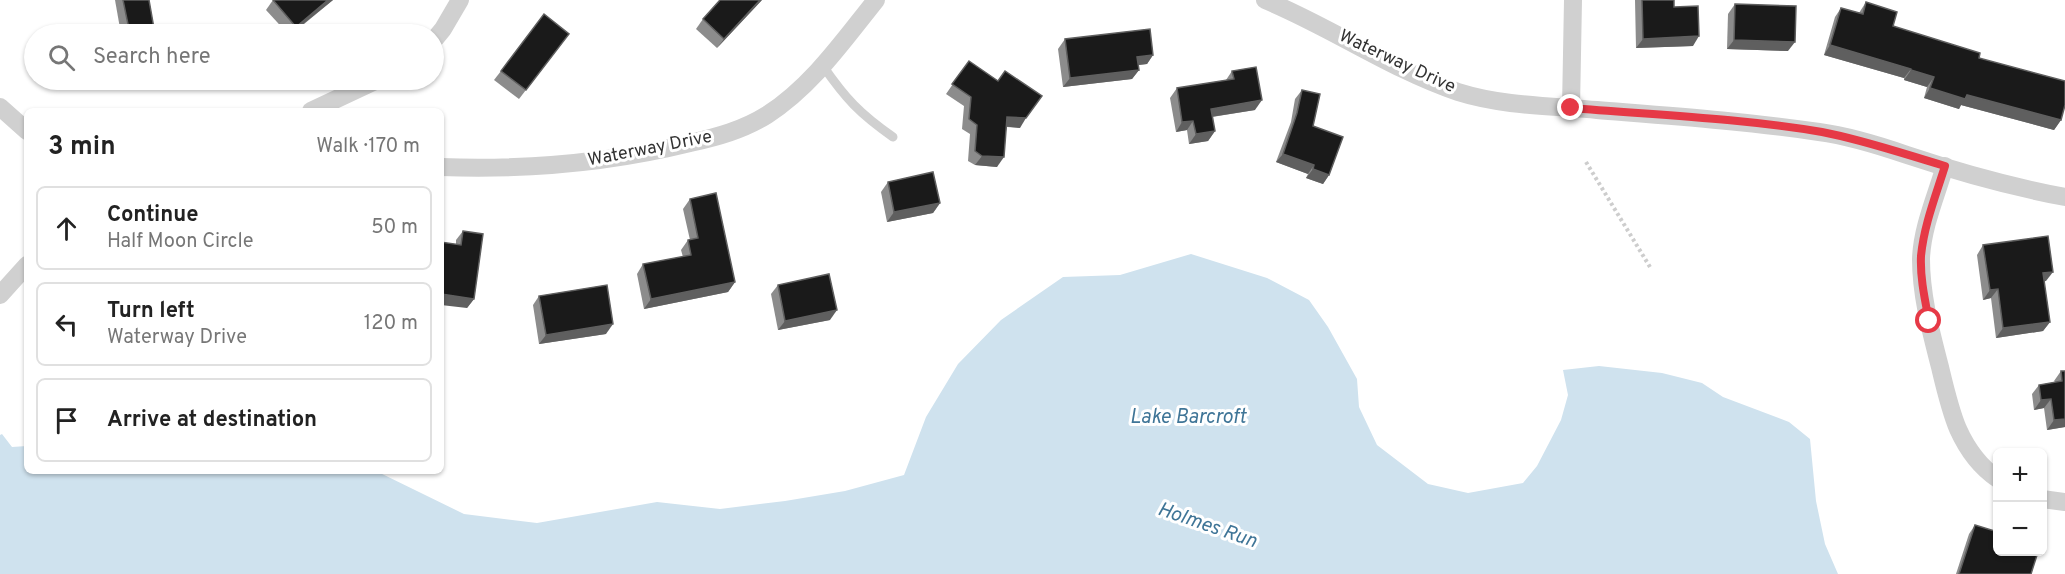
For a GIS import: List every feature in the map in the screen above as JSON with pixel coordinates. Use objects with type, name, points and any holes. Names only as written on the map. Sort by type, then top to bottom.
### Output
[{"type":"street","points":[[444,27],[460,0]]},
{"type":"street","name":"Waterway Drive","points":[[444,167],[486,169],[568,164],[661,151],[717,137],[745,127],[767,116],[792,97],[824,66],[876,0]]},
{"type":"street","name":"Waterway Drive","points":[[1265,0],[1414,74],[1458,92],[1516,103],[1746,122],[1822,132],[1887,147],[1945,166],[2038,192],[2065,197]]},
{"type":"street","points":[[1571,108],[1573,0]]},
{"type":"street","points":[[317,108],[356,90]]},
{"type":"street","points":[[0,106],[24,128]]},
{"type":"street","points":[[1945,166],[1926,230],[1921,257],[1922,283],[1949,402],[1958,429],[1973,455],[1993,476]]},
{"type":"street","points":[[0,295],[24,268]]},
{"type":"street","points":[[2047,500],[2065,502]]},
{"type":"lane","points":[[824,66],[843,95],[892,136]]},
{"type":"path","points":[[1586,162],[1650,267]]},
{"type":"water","name":"Lake Barcroft","points":[[1191,254],[1267,278],[1309,300],[1328,327],[1357,379],[1359,407],[1377,445],[1428,484],[1468,493],[1523,483],[1537,466],[1561,420],[1568,395],[1563,370],[1599,366],[1662,373],[1702,383],[1723,397],[1789,422],[1810,439],[1816,501],[1825,544],[1838,574],[0,574],[0,435],[2,434],[12,447],[24,446],[24,474],[382,474],[464,514],[537,523],[657,502],[720,509],[845,491],[904,475],[926,417],[958,364],[1001,320],[1063,277],[1120,275]]},
{"type":"building","points":[[123,0],[149,0],[153,24],[128,24]]},
{"type":"building","points":[[273,0],[328,0],[300,24],[293,24]]},
{"type":"building","points":[[720,0],[760,0],[724,39],[703,19]]},
{"type":"building","points":[[1642,0],[1674,0],[1674,7],[1698,6],[1699,36],[1643,39]]},
{"type":"building","points":[[1866,2],[1897,12],[1893,26],[1980,53],[1979,58],[2065,81],[2065,105],[2061,120],[1967,95],[1965,99],[1930,88],[1934,77],[1830,45],[1841,8],[1863,14]]},
{"type":"building","points":[[1735,4],[1796,6],[1795,42],[1734,40]]},
{"type":"building","points":[[544,14],[569,34],[526,90],[501,71]]},
{"type":"building","points":[[1150,29],[1153,55],[1137,57],[1139,70],[1070,78],[1065,39]]},
{"type":"building","points":[[969,61],[998,81],[1005,71],[1042,96],[1026,118],[1007,117],[1004,157],[982,156],[975,151],[977,125],[969,119],[971,97],[952,84]]},
{"type":"building","points":[[1256,67],[1262,100],[1211,109],[1215,131],[1196,134],[1193,121],[1182,122],[1177,88],[1234,79],[1232,71]]},
{"type":"building","points":[[1302,90],[1320,94],[1313,126],[1343,137],[1329,175],[1313,169],[1314,165],[1283,154]]},
{"type":"building","points":[[933,172],[940,203],[894,212],[888,182]]},
{"type":"building","points":[[716,193],[735,282],[651,299],[643,264],[691,255],[688,240],[698,238],[690,199]]},
{"type":"building","points":[[463,231],[483,234],[474,299],[444,294],[444,242],[461,245]]},
{"type":"building","points":[[2048,236],[2053,272],[2043,273],[2050,322],[2003,328],[1998,289],[1990,290],[1983,245]]},
{"type":"building","points":[[829,274],[837,310],[785,321],[778,285]]},
{"type":"building","points":[[607,285],[613,324],[546,335],[539,296]]},
{"type":"building","points":[[2061,371],[2065,371],[2065,419],[2054,420],[2051,399],[2041,400],[2039,385],[2062,381]]},
{"type":"building","points":[[1975,525],[1993,530],[1993,556],[2037,556],[2031,574],[1959,574]]},
{"type":"route","points":[[1571,108],[1746,122],[1822,132],[1887,147],[1945,166],[1926,230],[1921,257],[1922,283],[1929,321]]},
{"type":"water label","name":"Holmes Run","points":[[1207,526]]}]
